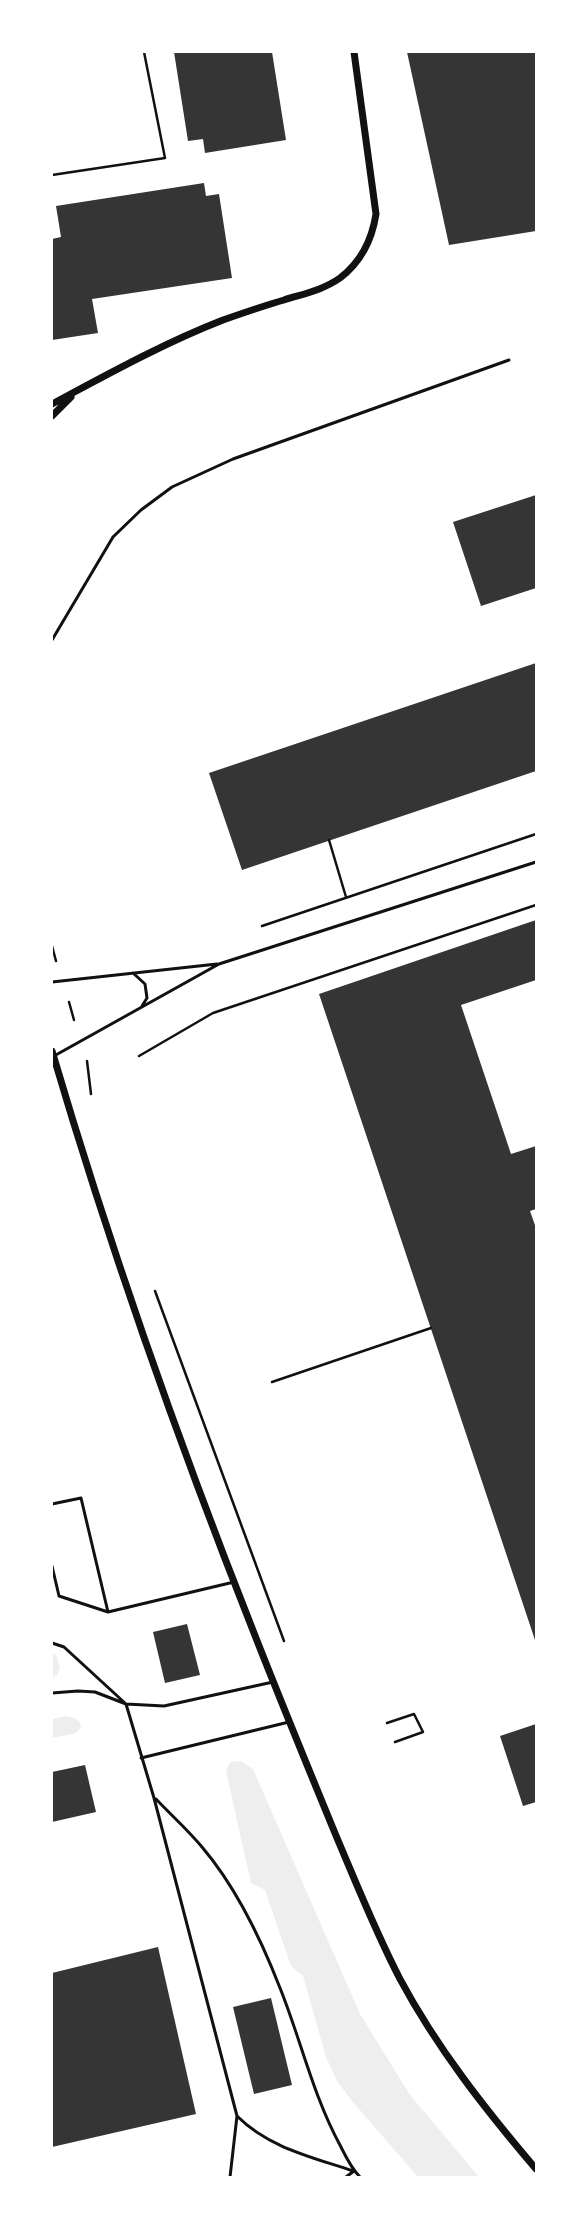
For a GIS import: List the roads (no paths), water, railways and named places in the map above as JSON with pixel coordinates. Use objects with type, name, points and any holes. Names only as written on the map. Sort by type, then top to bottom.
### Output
[{"type":"street","points":[[52,404],[171,343],[206,327],[255,309],[323,288],[339,279],[359,260],[372,235],[376,214],[354,52]]},
{"type":"street","points":[[52,416],[76,392]]},
{"type":"street","points":[[53,1053],[92,1184],[158,1382],[273,1682],[365,1904],[401,1979],[443,2049],[491,2115],[536,2169]]},
{"type":"lane","points":[[52,640],[113,537],[141,510],[172,487],[211,468],[248,454],[509,360]]},
{"type":"lane","points":[[53,1053],[80,1041],[219,964],[536,862]]},
{"type":"lane","points":[[52,982],[219,964]]},
{"type":"lane","points":[[133,973],[145,984],[147,998],[142,1006]]},
{"type":"lane","points":[[52,1504],[81,1498],[108,1612]]},
{"type":"lane","points":[[52,1566],[59,1596],[108,1612],[234,1582]]},
{"type":"lane","points":[[52,1643],[64,1647],[126,1704],[154,1798],[238,2116],[230,2177]]},
{"type":"lane","points":[[52,1693],[78,1691],[95,1692],[126,1704],[164,1706],[273,1682]]},
{"type":"lane","points":[[142,1758],[289,1722]]},
{"type":"lane","points":[[154,1798],[202,1847],[230,1887],[280,1987],[318,2098],[354,2171],[360,2177]]},
{"type":"lane","points":[[238,2116],[247,2126],[268,2141],[354,2171]]},
{"type":"lane","points":[[346,2177],[354,2171]]}]
